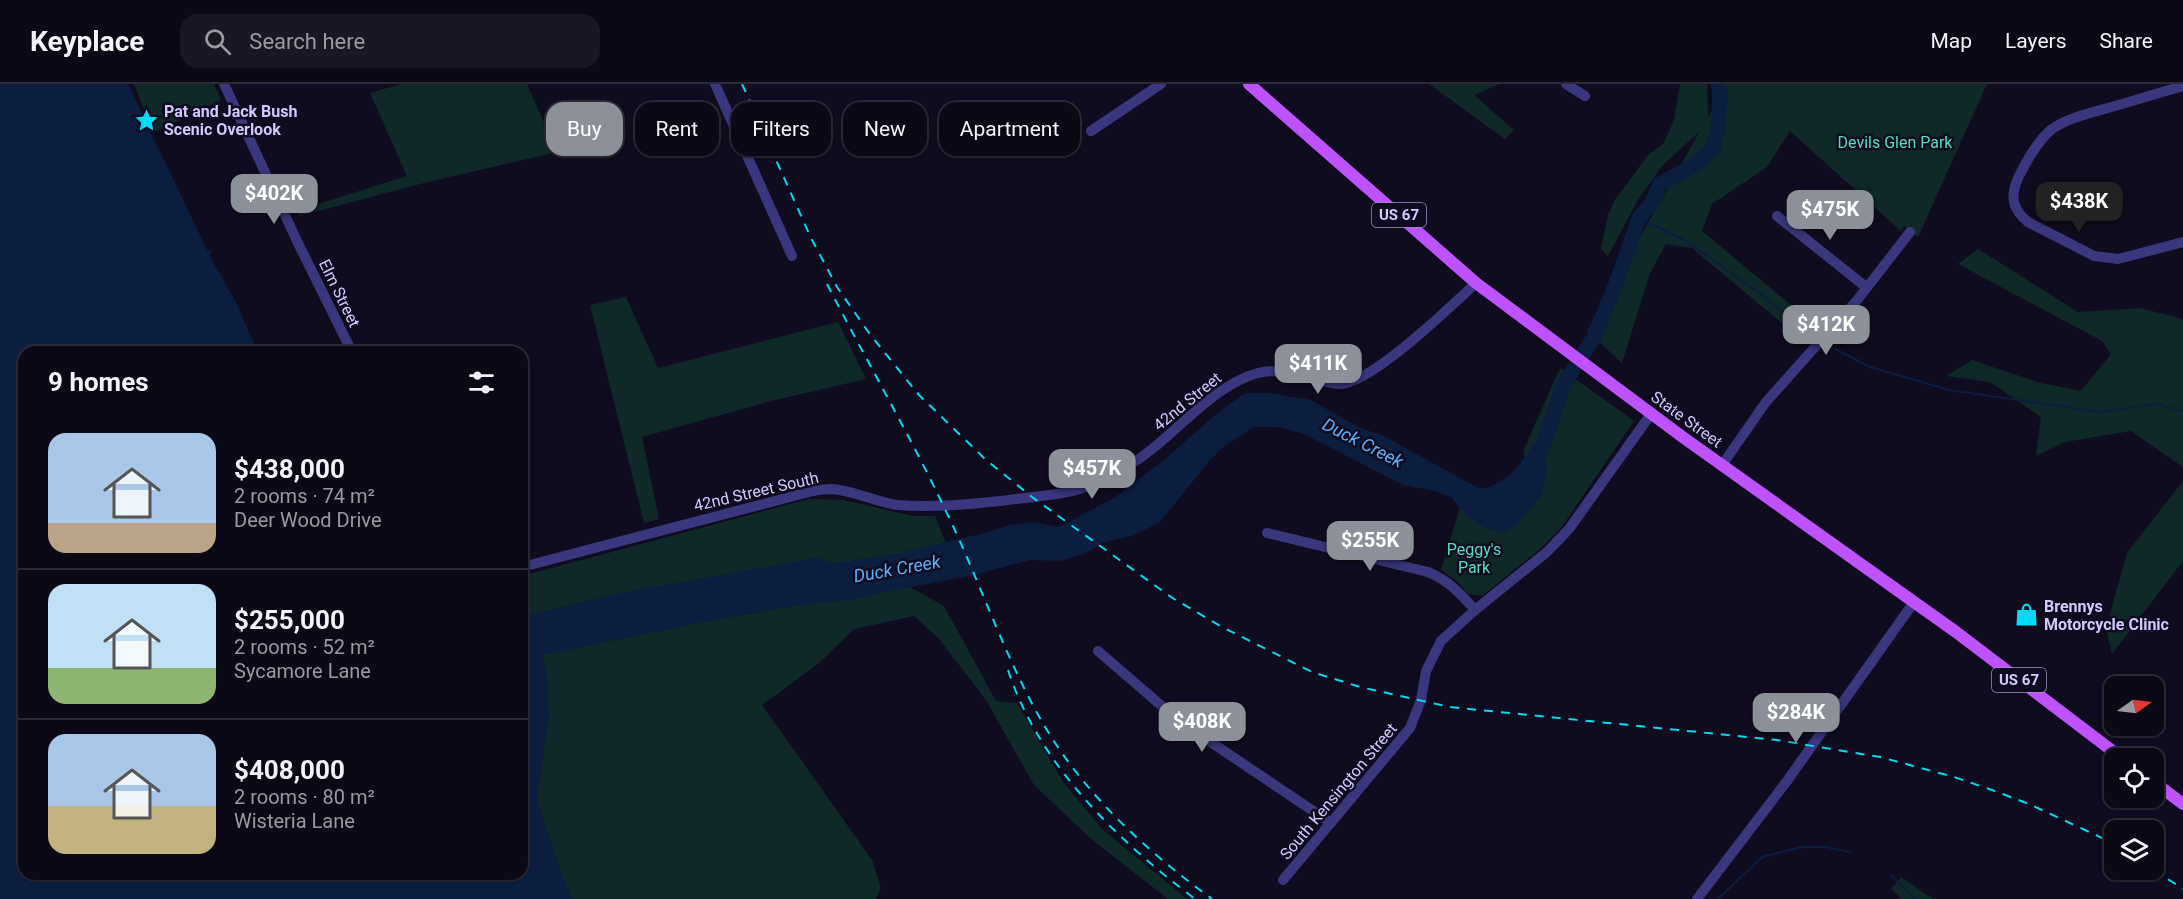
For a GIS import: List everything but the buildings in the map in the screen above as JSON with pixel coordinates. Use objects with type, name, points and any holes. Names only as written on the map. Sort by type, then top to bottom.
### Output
[{"type":"main road","name":"State Street","points":[[1250,84],[1476,283],[1651,414],[1914,602],[2108,748]]},
{"type":"main road","points":[[2164,790],[2183,804]]},
{"type":"street","name":"Elm Street","points":[[224,84],[349,346]]},
{"type":"street","points":[[715,84],[792,256]]},
{"type":"street","points":[[1091,131],[1161,84]]},
{"type":"street","points":[[1566,84],[1585,96]]},
{"type":"street","points":[[2183,86],[2076,117],[2053,129],[2031,156],[2018,179],[2012,203],[2019,215],[2028,222],[2094,256],[2118,259],[2183,242]]},
{"type":"street","points":[[1777,216],[1866,287]]},
{"type":"street","points":[[1722,465],[1767,402],[1910,232]]},
{"type":"street","name":"42nd Street","points":[[1136,460],[1154,448],[1199,408],[1238,381],[1260,372],[1285,373],[1342,384],[1361,378],[1419,334],[1476,283]]},
{"type":"street","name":"South Kensington Street","points":[[1283,880],[1410,728],[1419,706],[1426,671],[1441,641],[1475,610],[1547,552],[1569,529],[1651,414]]},
{"type":"street","name":"42nd Street South","points":[[528,565],[813,491],[831,489],[895,504],[973,505],[1069,493],[1095,483],[1136,460]]},
{"type":"street","points":[[1267,533],[1439,576],[1456,589],[1475,610]]},
{"type":"street","points":[[1698,899],[1787,780],[1914,602]]},
{"type":"street","points":[[1098,651],[1178,720],[1331,823]]},
{"type":"green space","points":[[131,84],[214,84],[221,100],[151,134]]},
{"type":"green space","points":[[401,84],[527,84],[546,127],[546,155],[424,183],[299,216],[296,211],[407,176],[370,93]]},
{"type":"green space","points":[[1429,84],[1500,84],[1474,95],[1514,130],[1505,139]]},
{"type":"green space","name":"Devils Glen Park","points":[[1680,84],[1707,84],[1708,117],[1724,90],[1717,84],[1987,84],[1918,237],[1904,226],[1901,231],[1790,131],[1767,167],[1712,204],[1702,231],[1809,320],[1795,334],[1692,248],[1666,244],[1650,273],[1622,363],[1587,331],[1700,131],[1663,165],[1639,198],[1608,256],[1601,249],[1608,215],[1615,200],[1648,155],[1663,144],[1674,120]]},
{"type":"green space","points":[[1978,249],[2078,312],[2140,308],[2183,319],[2183,467],[2131,431],[2065,442],[2036,456],[2041,417],[1990,382],[1946,376],[1972,360],[2041,383],[2081,391],[2111,354],[2102,341],[1958,264]]},
{"type":"green space","points":[[626,297],[658,368],[838,322],[866,379],[775,400],[642,437],[659,519],[644,523],[590,305]]},
{"type":"green space","name":"Peggy's Park","points":[[1560,368],[1634,421],[1561,528],[1540,549],[1482,596],[1468,594],[1457,581],[1441,570],[1462,501],[1527,488],[1524,449]]},
{"type":"green space","points":[[2183,481],[2183,561],[2112,654],[2106,628],[2127,553]]},
{"type":"green space","points":[[809,499],[843,500],[913,516],[935,516],[956,568],[731,617],[904,584],[944,606],[996,701],[1017,703],[1063,782],[1103,830],[1187,899],[1168,899],[1090,838],[1034,785],[986,700],[939,639],[914,616],[854,629],[819,663],[762,705],[872,860],[881,888],[876,899],[502,899],[517,880],[528,880],[528,770],[537,614],[528,616],[528,574]]},
{"type":"green space","points":[[1901,877],[1933,899],[1902,899],[1891,889]]},
{"type":"water","points":[[0,84],[131,84],[151,134],[211,249],[210,255],[236,302],[255,346],[18,346],[18,880],[528,880],[528,616],[620,593],[816,558],[833,563],[896,554],[1010,525],[1031,522],[1059,527],[1114,498],[1245,393],[1270,393],[1311,400],[1360,428],[1384,436],[1480,489],[1494,485],[1511,473],[1540,436],[1545,438],[1547,472],[1542,494],[1518,525],[1502,533],[1484,527],[1467,516],[1451,497],[1435,491],[1403,485],[1304,434],[1277,427],[1254,427],[1223,447],[1210,460],[1160,522],[1135,535],[1102,543],[1084,554],[1060,561],[1030,560],[974,575],[852,600],[821,602],[743,614],[542,655],[547,675],[549,718],[537,799],[563,879],[572,899],[0,899]]},
{"type":"pier","points":[[128,84],[134,84],[154,133],[210,246],[214,248],[214,255],[238,300],[258,346],[255,346],[236,302],[209,255],[211,250],[207,250]]},
{"type":"waterway","name":"Duck Creek","points":[[1539,457],[1564,384],[1594,337],[1616,284],[1639,218],[1651,204],[1660,184],[1698,163],[1713,148],[1718,129],[1720,94],[1718,84]]},
{"type":"waterway","points":[[1639,218],[1686,241],[1765,297],[1805,331]]},
{"type":"waterway","points":[[1835,349],[1870,367],[1949,390],[2101,412],[2157,404],[2183,411]]},
{"type":"waterway","points":[[1718,899],[1762,857],[1802,847],[1826,847],[1850,852]]},
{"type":"waterway","points":[[1891,875],[1915,899]]},
{"type":"railway","points":[[742,84],[811,238],[837,287],[869,333],[919,395],[985,459],[1032,497],[1171,597],[1222,627],[1312,672],[1360,687],[1450,707],[1777,740],[1880,757],[1992,790],[2029,804],[2104,839]]},
{"type":"railway","points":[[827,284],[929,477],[956,532],[1014,667],[1057,746],[1095,795],[1139,840],[1212,899]]},
{"type":"railway","points":[[1008,670],[1039,738],[1060,769],[1110,826],[1137,852],[1195,899]]},
{"type":"railway","points":[[2164,877],[2183,889]]},
{"type":"place","name":"Pat and Jack Bush Scenic Overlook","points":[[146,120]]},
{"type":"place","name":"Brennys Motorcycle Clinic","points":[[2026,615]]}]
